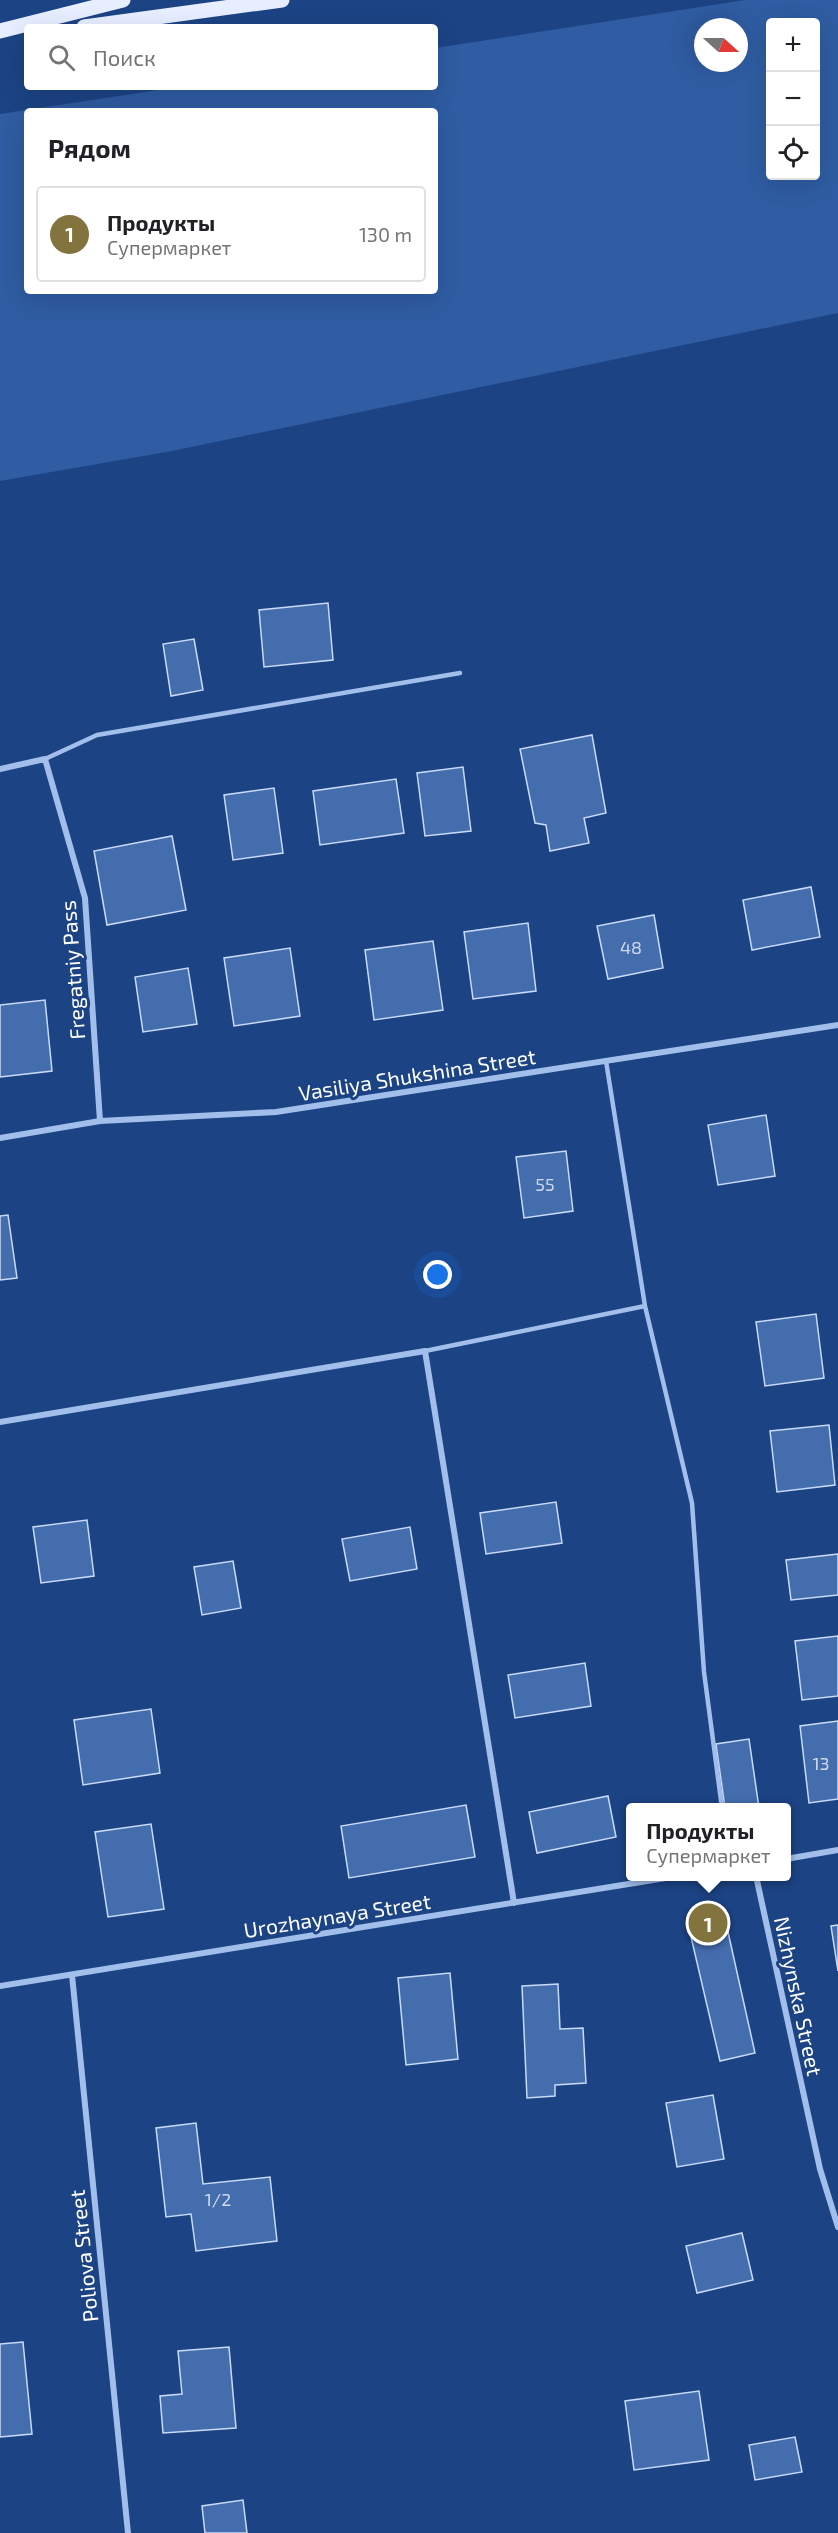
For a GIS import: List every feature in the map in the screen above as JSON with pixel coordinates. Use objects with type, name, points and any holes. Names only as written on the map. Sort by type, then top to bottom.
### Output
[{"type":"main road","points":[[31,24],[123,0]]},
{"type":"main road","points":[[106,24],[282,0]]},
{"type":"main road","points":[[0,32],[24,26]]},
{"type":"main road","points":[[0,38],[24,34]]},
{"type":"street","points":[[0,769],[45,759]]},
{"type":"street","name":"Fregatniy Pass","points":[[45,759],[85,897],[100,1121]]},
{"type":"street","name":"Vasiliya Shukshina Street","points":[[0,1137],[100,1121],[276,1112],[838,1025]]},
{"type":"street","points":[[0,1422],[425,1351],[514,1903]]},
{"type":"street","points":[[791,1858],[838,1850]]},
{"type":"street","name":"Urozhaynaya Street","points":[[0,1986],[648,1881]]},
{"type":"street","name":"Nizhynska Street","points":[[757,1881],[820,2169],[838,2227]]},
{"type":"street","name":"Poliova Street","points":[[72,1975],[128,2533]]},
{"type":"lane","points":[[45,759],[97,735],[460,673]]},
{"type":"lane","points":[[606,1061],[645,1306],[692,1503],[704,1672],[721,1803]]},
{"type":"lane","points":[[425,1351],[645,1306]]},
{"type":"shaded area","points":[[745,0],[838,0],[838,313],[172,451],[0,481],[0,114],[24,110],[24,294],[438,294],[438,108],[40,108],[158,90],[438,90],[438,48]]},
{"type":"building","points":[[328,603],[333,660],[264,667],[259,610]]},
{"type":"building","points":[[194,639],[203,690],[171,696],[163,644]]},
{"type":"building","points":[[592,735],[606,813],[584,818],[589,843],[550,851],[546,825],[535,823],[520,749]]},
{"type":"building","points":[[463,767],[471,831],[425,836],[417,773]]},
{"type":"building","points":[[396,779],[404,833],[320,845],[313,791]]},
{"type":"building","points":[[274,788],[283,853],[233,860],[224,795]]},
{"type":"building","points":[[172,836],[186,910],[107,925],[94,851]]},
{"type":"building","points":[[811,887],[820,937],[752,950],[743,900]]},
{"type":"building","points":[[654,915],[663,968],[608,979],[597,926]]},
{"type":"building","points":[[528,923],[536,991],[473,999],[464,932]]},
{"type":"building","points":[[433,941],[443,1010],[374,1020],[365,950]]},
{"type":"building","points":[[290,948],[300,1016],[234,1026],[224,958]]},
{"type":"building","points":[[188,968],[197,1024],[143,1032],[135,977]]},
{"type":"building","points":[[45,1000],[52,1071],[0,1077],[0,1005]]},
{"type":"building","points":[[766,1115],[775,1176],[718,1185],[708,1125]]},
{"type":"building","points":[[566,1151],[573,1211],[524,1218],[516,1157]]},
{"type":"building","points":[[8,1215],[17,1278],[0,1280],[0,1216]]},
{"type":"building","points":[[816,1314],[824,1378],[765,1386],[756,1322]]},
{"type":"building","points":[[829,1425],[835,1485],[777,1492],[770,1431]]},
{"type":"building","points":[[556,1502],[562,1543],[486,1554],[480,1513]]},
{"type":"building","points":[[87,1520],[94,1576],[41,1583],[33,1527]]},
{"type":"building","points":[[410,1527],[417,1569],[350,1581],[342,1539]]},
{"type":"building","points":[[838,1554],[838,1595],[791,1600],[786,1560]]},
{"type":"building","points":[[233,1561],[241,1608],[202,1615],[194,1567]]},
{"type":"building","points":[[838,1636],[838,1696],[802,1700],[795,1641]]},
{"type":"building","points":[[585,1663],[591,1706],[515,1718],[508,1675]]},
{"type":"building","points":[[151,1709],[160,1773],[83,1785],[74,1720]]},
{"type":"building","points":[[838,1721],[838,1799],[809,1803],[800,1726]]},
{"type":"building","points":[[749,1739],[758,1803],[724,1803],[716,1744]]},
{"type":"building","points":[[608,1796],[616,1837],[537,1853],[529,1812]]},
{"type":"building","points":[[466,1805],[475,1857],[349,1878],[341,1826]]},
{"type":"building","points":[[151,1824],[164,1909],[108,1917],[95,1832]]},
{"type":"building","points":[[724,1914],[755,2053],[720,2061],[688,1924]]},
{"type":"building","points":[[838,1925],[838,1971],[831,1926]]},
{"type":"building","points":[[450,1973],[458,2059],[406,2065],[398,1978]]},
{"type":"building","points":[[558,1984],[560,2029],[583,2028],[586,2083],[555,2085],[555,2096],[527,2098],[522,1986]]},
{"type":"building","points":[[713,2095],[724,2159],[677,2167],[666,2103]]},
{"type":"building","points":[[196,2123],[203,2184],[270,2177],[277,2241],[196,2251],[191,2214],[166,2217],[156,2128]]},
{"type":"building","points":[[742,2233],[753,2280],[697,2293],[686,2246]]},
{"type":"building","points":[[23,2342],[32,2434],[0,2437],[0,2344]]},
{"type":"building","points":[[229,2347],[236,2428],[163,2433],[160,2396],[182,2394],[178,2351]]},
{"type":"building","points":[[699,2391],[709,2460],[634,2470],[625,2401]]},
{"type":"building","points":[[795,2437],[802,2472],[755,2480],[749,2445]]},
{"type":"building","points":[[243,2500],[247,2533],[205,2533],[202,2506]]},
{"type":"place","name":"Продукты","points":[[708,1923]]}]
